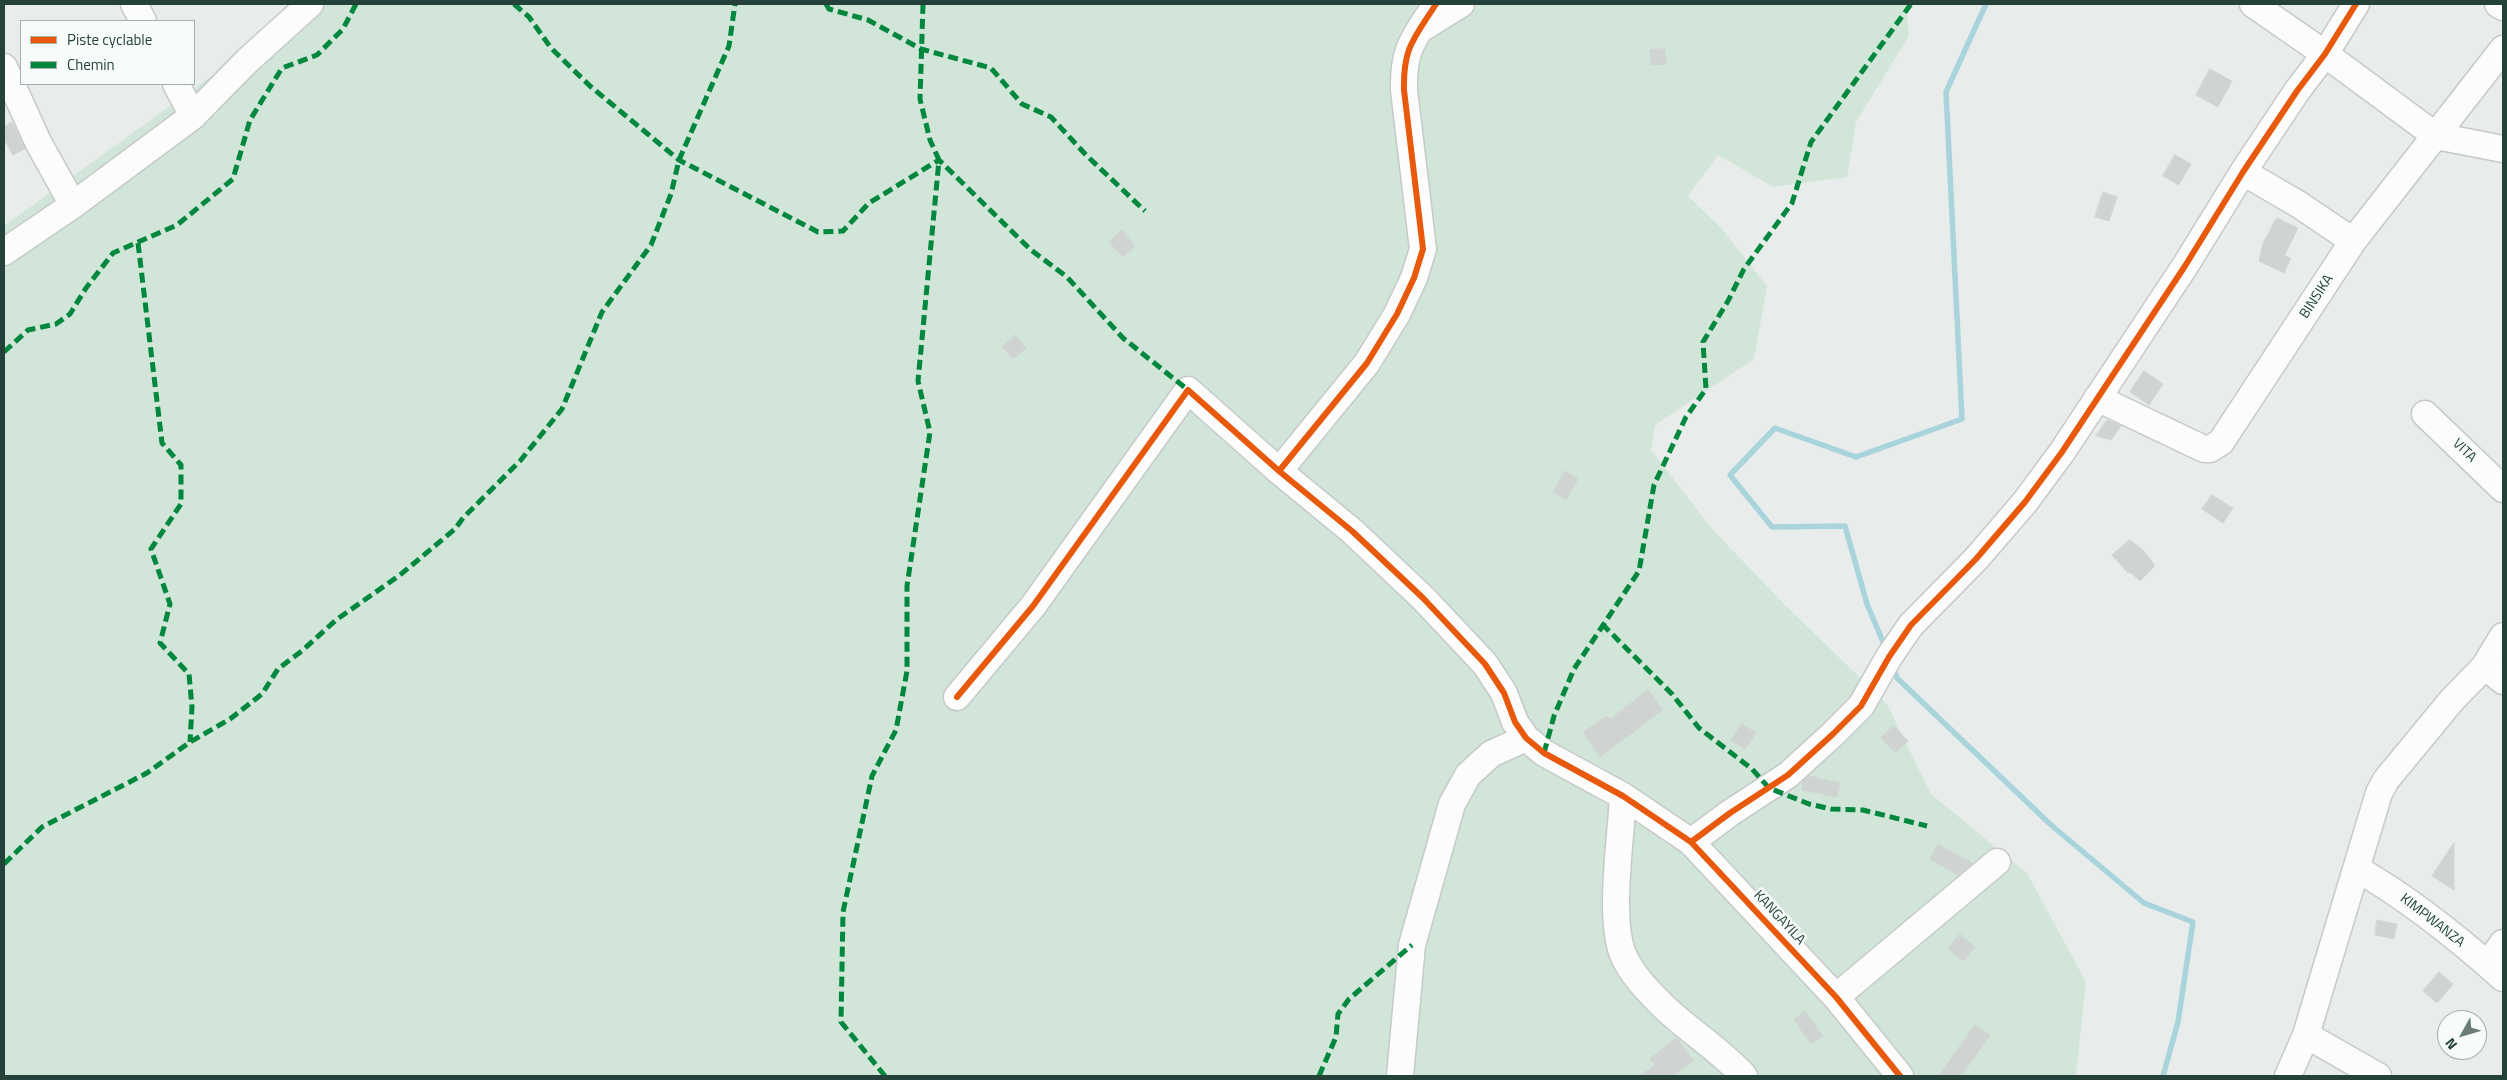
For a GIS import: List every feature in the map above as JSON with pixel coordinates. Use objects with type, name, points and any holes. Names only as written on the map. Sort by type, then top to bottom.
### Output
[{"type":"street","points":[[134,4],[142,20]]},
{"type":"street","points":[[4,252],[74,205],[193,116],[246,62],[309,4]]},
{"type":"street","points":[[1279,471],[1367,363],[1398,314],[1414,278],[1423,249],[1404,90],[1403,65],[1408,48],[1436,4]]},
{"type":"street","points":[[1421,29],[1461,4]]},
{"type":"street","points":[[2254,4],[2436,136],[2503,149]]},
{"type":"street","points":[[1691,842],[1730,813],[1788,775],[1861,706],[1911,625],[1976,559],[2025,502],[2185,266],[2243,172],[2297,91],[2325,54],[2356,4]]},
{"type":"street","points":[[2498,4],[2503,7]]},
{"type":"street","name":"BINSIKA","points":[[2097,398],[2204,448],[2216,446],[2221,442],[2353,241],[2503,49]]},
{"type":"street","points":[[4,67],[38,142],[74,205]]},
{"type":"street","points":[[177,85],[193,116]]},
{"type":"street","points":[[2243,172],[2298,204],[2353,241]]},
{"type":"street","points":[[957,697],[1033,606],[1188,390],[1279,471],[1352,531],[1423,598],[1485,664],[1504,693],[1516,722],[1526,738],[1491,754],[1473,770],[1468,775],[1452,804],[1412,945],[1400,1076]]},
{"type":"street","name":"VITA","points":[[2425,414],[2503,489]]},
{"type":"street","points":[[2288,1076],[2306,1035],[2358,869],[2379,793],[2386,780],[2452,700],[2494,674],[2503,636]]},
{"type":"street","name":"KANGAYILA","points":[[1526,738],[1544,753],[1623,796],[1691,842],[1836,997],[1900,1076]]},
{"type":"street","points":[[1623,796],[1618,859],[1618,920],[1622,952],[1634,973],[1663,1006],[1744,1076]]},
{"type":"street","points":[[1836,997],[1997,862]]},
{"type":"street","name":"KIMPWANZA","points":[[2358,869],[2386,885],[2415,906],[2496,971]]},
{"type":"street","points":[[2496,971],[2503,943]]},
{"type":"street","points":[[2306,1035],[2378,1076]]},
{"type":"green space","points":[[311,4],[1906,4],[1909,36],[1856,122],[1847,177],[1773,187],[1718,155],[1688,196],[1721,228],[1767,286],[1754,359],[1655,425],[1651,450],[1713,530],[1784,604],[1887,704],[1931,794],[2027,873],[2086,982],[2076,1076],[4,1076],[4,226]]},
{"type":"building","points":[[1665,49],[1666,64],[1651,65],[1650,50]]},
{"type":"building","points":[[2210,69],[2232,81],[2218,107],[2196,95]]},
{"type":"building","points":[[12,122],[25,149],[13,155],[4,139],[4,127]]},
{"type":"building","points":[[2175,155],[2191,164],[2179,185],[2163,176]]},
{"type":"building","points":[[2103,192],[2117,197],[2109,221],[2095,217]]},
{"type":"building","points":[[2277,218],[2298,228],[2284,256],[2291,258],[2284,273],[2259,261],[2263,243]]},
{"type":"building","points":[[1122,230],[1135,246],[1123,257],[1109,242]]},
{"type":"building","points":[[1015,335],[1026,348],[1013,359],[1002,347]]},
{"type":"building","points":[[2144,371],[2163,384],[2149,405],[2130,392]]},
{"type":"building","points":[[2107,420],[2121,426],[2111,440],[2096,436]]},
{"type":"building","points":[[1565,471],[1578,479],[1566,500],[1553,492]]},
{"type":"building","points":[[2212,495],[2233,508],[2223,523],[2202,509]]},
{"type":"building","points":[[2130,540],[2143,550],[2155,566],[2140,581],[2130,572],[2128,573],[2112,555]]},
{"type":"building","points":[[1648,690],[1663,710],[1600,757],[1583,732],[1607,716],[1610,719]]},
{"type":"building","points":[[1742,724],[1756,733],[1745,749],[1731,740]]},
{"type":"building","points":[[1894,726],[1908,741],[1895,753],[1881,738]]},
{"type":"building","points":[[1809,776],[1840,783],[1837,797],[1802,790],[1803,781]]},
{"type":"building","points":[[2454,843],[2454,890],[2432,876]]},
{"type":"building","points":[[1938,844],[1972,863],[1958,875],[1930,859]]},
{"type":"building","points":[[2377,920],[2397,924],[2394,939],[2375,935]]},
{"type":"building","points":[[1960,934],[1975,947],[1963,961],[1948,949]]},
{"type":"building","points":[[2439,972],[2453,984],[2437,1003],[2423,991]]},
{"type":"building","points":[[1805,1011],[1823,1036],[1811,1044],[1794,1020]]},
{"type":"building","points":[[1975,1025],[1990,1035],[1961,1076],[1939,1076]]},
{"type":"building","points":[[1676,1038],[1694,1061],[1672,1076],[1640,1076],[1655,1065],[1650,1059]]},
{"type":"waterway","points":[[1886,649],[1867,604],[1845,526],[1772,527],[1730,475],[1775,428],[1856,457],[1962,419],[1946,92],[1986,4]]},
{"type":"waterway","points":[[1893,667],[1897,678],[2051,825],[2144,903],[2193,922],[2178,1022],[2163,1076]]},
{"type":"marked path","points":[[4,352],[28,330],[56,324],[70,314],[86,288],[113,253],[177,225],[233,179],[250,120],[282,68],[317,55],[343,29],[356,4]]},
{"type":"marked path","points":[[514,4],[529,17],[551,48],[590,86],[679,160],[818,232],[843,231],[869,203],[939,160],[1031,250],[1067,277],[1123,338],[1188,390]]},
{"type":"marked path","points":[[4,864],[42,827],[147,773],[190,742],[230,719],[262,694],[278,669],[303,650],[336,620],[400,575],[455,529],[463,518],[520,461],[562,409],[602,312],[651,245],[671,194],[679,160],[729,46],[735,4]]},
{"type":"marked path","points":[[826,4],[829,9],[868,20],[921,49],[991,68],[1022,104],[1051,117],[1086,155],[1145,211]]},
{"type":"marked path","points":[[885,1076],[841,1022],[843,912],[872,776],[896,730],[907,671],[907,586],[930,432],[918,381],[939,160],[930,140],[920,99],[923,4]]},
{"type":"marked path","points":[[1544,753],[1554,716],[1574,669],[1639,571],[1654,485],[1686,417],[1706,389],[1703,342],[1728,301],[1744,269],[1792,203],[1811,142],[1911,4]]},
{"type":"marked path","points":[[138,243],[162,443],[181,465],[181,504],[151,549],[170,604],[160,643],[189,674],[192,707],[190,742]]},
{"type":"marked path","points":[[1602,624],[1672,694],[1699,728],[1752,769],[1769,788],[1809,804],[1831,809],[1863,810],[1927,826]]},
{"type":"marked path","points":[[1319,1076],[1336,1037],[1338,1014],[1349,999],[1412,945]]},
{"type":"cycle path","points":[[1279,471],[1367,363],[1397,314],[1414,278],[1423,249],[1404,90],[1404,75],[1405,63],[1411,44],[1436,4]]},
{"type":"cycle path","points":[[1691,842],[1730,813],[1788,775],[1861,706],[1889,657],[1911,625],[1976,559],[2025,502],[2062,452],[2185,266],[2243,172],[2297,91],[2325,54],[2356,4]]},
{"type":"cycle path","points":[[957,697],[1033,606],[1188,390],[1279,471],[1352,531],[1423,598],[1485,664],[1504,693],[1515,722],[1526,738],[1544,753],[1623,796],[1691,842],[1836,997],[1900,1076]]}]
